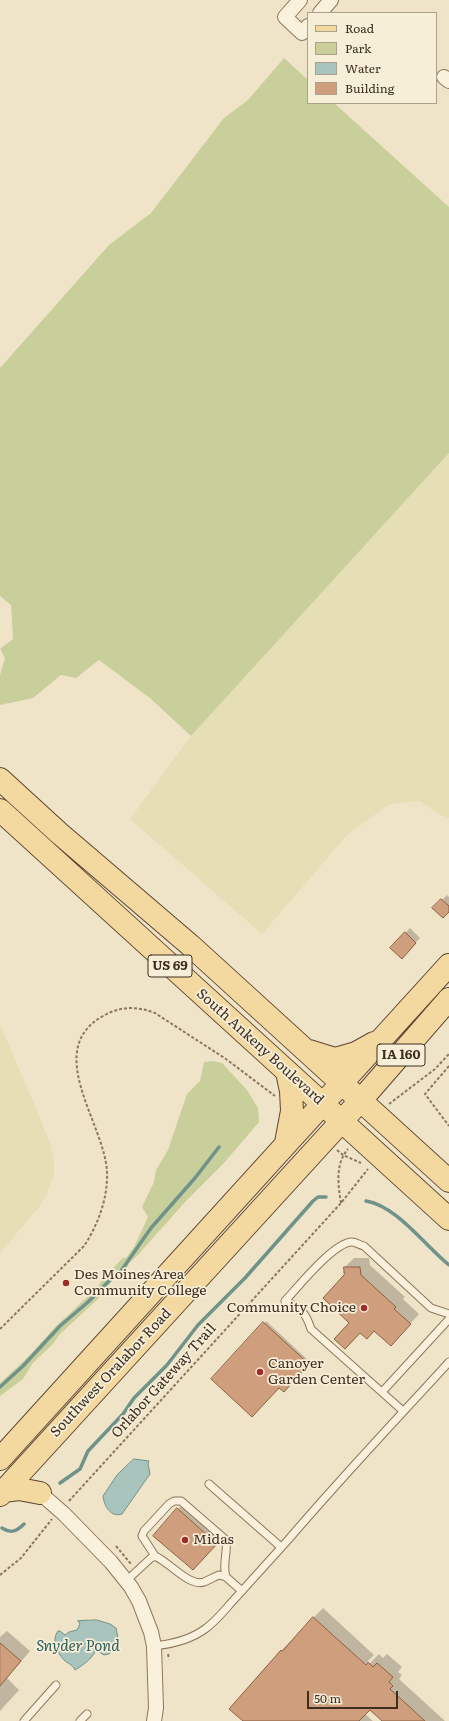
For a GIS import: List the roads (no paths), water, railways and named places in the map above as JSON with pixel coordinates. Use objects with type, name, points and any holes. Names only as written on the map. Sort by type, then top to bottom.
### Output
[{"type":"main road","name":"South Ankeny Boulevard","points":[[0,779],[190,945],[306,1050],[332,1094],[352,1110],[360,1136],[449,1219]]},
{"type":"main road","name":"South Ankeny Boulevard","points":[[0,810],[287,1072],[332,1094],[352,1110],[378,1115],[449,1180]]},
{"type":"main road","name":"IA 160","points":[[332,1094],[449,965]]},
{"type":"main road","name":"IA 160","points":[[352,1110],[449,999]]},
{"type":"main road","points":[[306,1050],[335,1059],[356,1053],[384,1038]]},
{"type":"main road","points":[[285,1144],[292,1111],[291,1091],[287,1072]]},
{"type":"main road","name":"Southwest Oralabor Road","points":[[0,1459],[332,1094]]},
{"type":"main road","name":"Southwest Oralabor Road","points":[[2,1493],[352,1110]]},
{"type":"main road","points":[[33,1459],[34,1479],[40,1492]]},
{"type":"main road","points":[[2,1493],[19,1489],[40,1492]]},
{"type":"street","points":[[300,0],[285,16],[302,33],[307,27]]},
{"type":"street","points":[[321,12],[331,0]]},
{"type":"street","points":[[40,1492],[112,1562],[139,1602],[154,1646],[156,1708],[154,1721]]},
{"type":"lane","points":[[403,1411],[311,1329],[307,1317],[297,1306],[286,1301],[329,1254],[340,1245],[352,1242],[364,1246],[431,1308],[449,1314]]},
{"type":"lane","points":[[382,1392],[449,1318]]},
{"type":"lane","points":[[154,1646],[178,1642],[199,1633],[214,1621],[449,1362]]},
{"type":"lane","points":[[209,1484],[281,1547]]},
{"type":"lane","points":[[226,1577],[223,1569],[227,1547],[226,1540],[181,1501],[174,1501],[169,1504],[144,1532],[142,1536],[155,1556],[162,1559],[190,1580],[197,1583],[204,1582],[219,1575],[226,1577],[242,1591]]},
{"type":"lane","points":[[126,1581],[155,1556]]},
{"type":"lane","points":[[24,1721],[56,1685]]},
{"type":"lane","points":[[80,1721],[87,1714]]},
{"type":"water","points":[[134,1459],[149,1461],[148,1464],[150,1474],[122,1514],[118,1515],[111,1513],[105,1504],[103,1496],[117,1475]]},
{"type":"water","name":"Snyder Pond","points":[[97,1620],[110,1624],[116,1628],[119,1643],[109,1654],[104,1655],[96,1650],[90,1659],[75,1670],[62,1658],[57,1650],[55,1642],[56,1635],[58,1631],[65,1635],[69,1632],[77,1630],[80,1624],[78,1621]]},
{"type":"waterway","points":[[0,1387],[23,1366],[60,1326],[121,1271],[151,1228],[195,1178],[219,1147]]},
{"type":"waterway","points":[[60,1483],[80,1469],[88,1451],[123,1414],[134,1398],[167,1365],[198,1325],[245,1278],[313,1201],[318,1197],[326,1197]]},
{"type":"waterway","points":[[366,1201],[377,1204],[400,1218],[449,1265]]},
{"type":"waterway","points":[[2,1528],[8,1531],[14,1531],[24,1524]]},
{"type":"place","name":"Des Moines Area Community College","points":[[66,1283]]},
{"type":"place","name":"Community Choice","points":[[364,1308]]},
{"type":"place","name":"Canoyer Garden Center","points":[[260,1372]]},
{"type":"place","name":"Midas","points":[[185,1540]]}]
